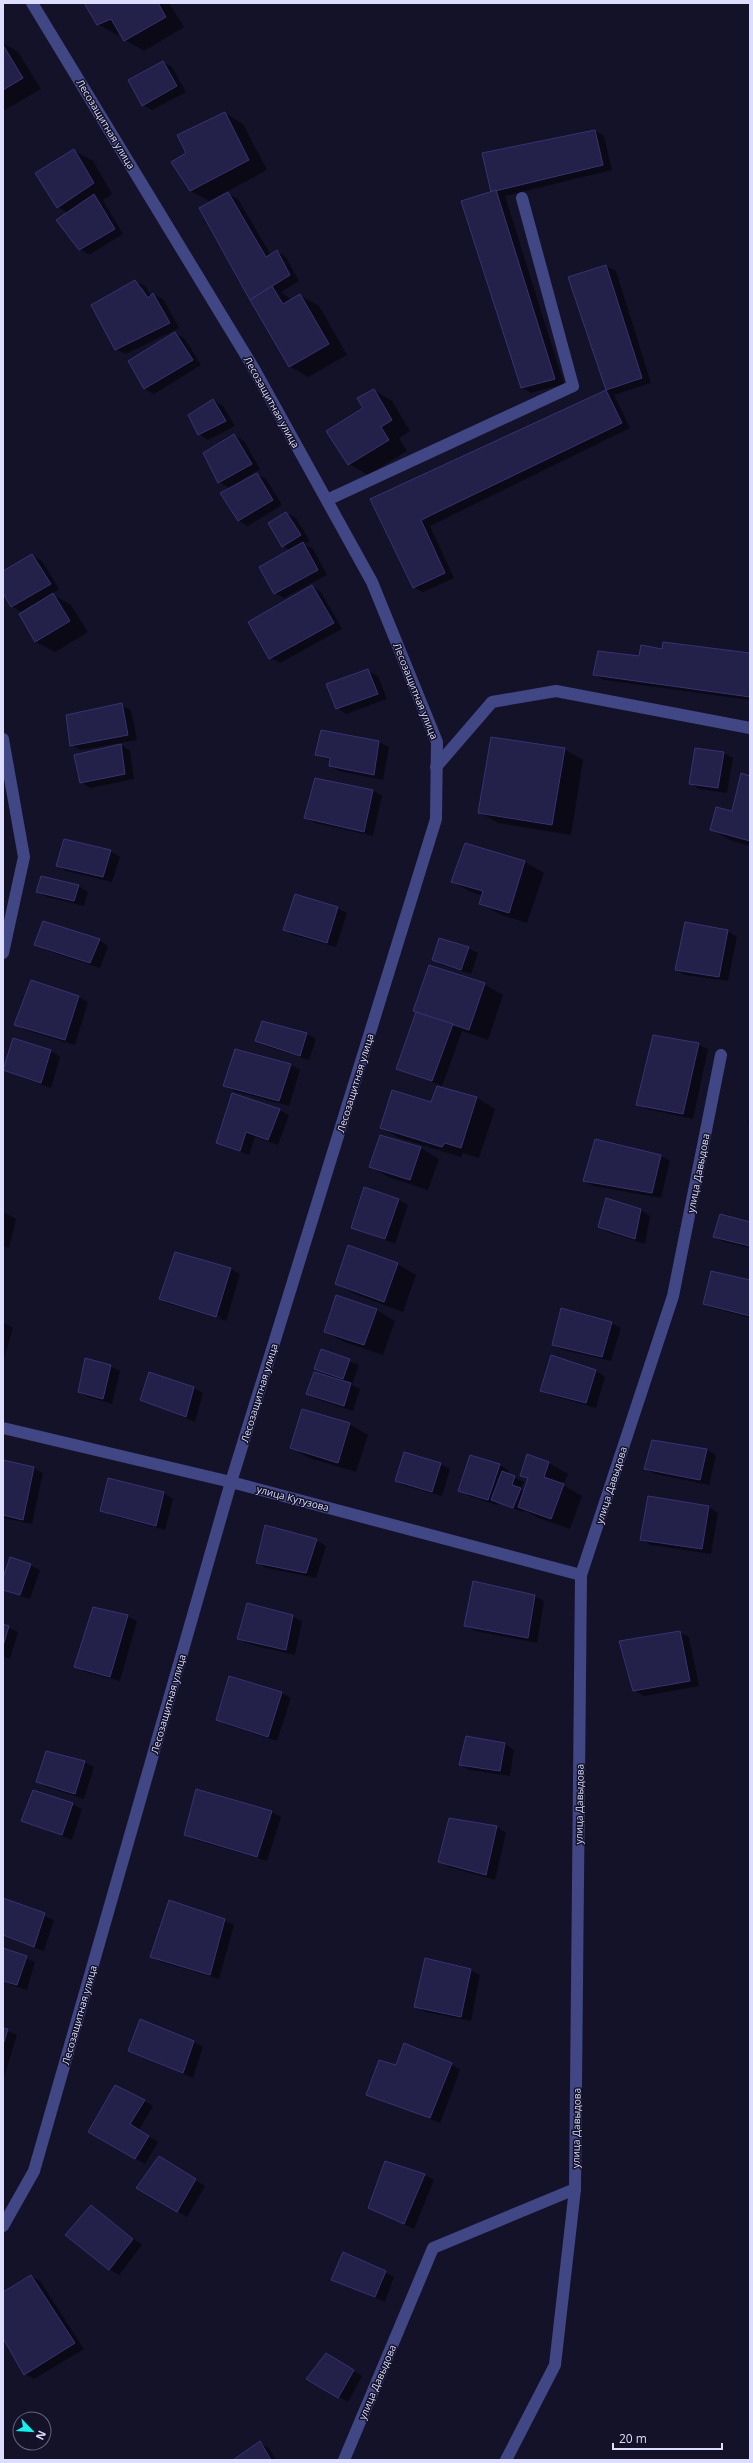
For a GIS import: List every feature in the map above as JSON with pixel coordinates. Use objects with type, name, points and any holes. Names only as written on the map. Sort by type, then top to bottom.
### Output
[{"type":"street","name":"Лесозащитная улица","points":[[3,2226],[34,2171],[231,1482],[436,819],[437,742],[372,582],[253,367],[32,3]]},
{"type":"street","points":[[327,500],[573,386],[522,198]]},
{"type":"street","points":[[436,767],[492,702],[556,691],[750,728]]},
{"type":"street","points":[[3,739],[24,857],[3,953]]},
{"type":"street","name":"улица Давыдова","points":[[344,2460],[433,2248],[575,2189],[581,1575],[673,1296],[721,1055]]},
{"type":"street","name":"улица Кутузова","points":[[3,1428],[231,1482],[581,1575]]},
{"type":"street","points":[[506,2460],[555,2365],[575,2189]]},
{"type":"building","points":[[84,3],[158,3],[166,17],[124,41],[111,19],[97,25]]},
{"type":"building","points":[[3,45],[23,78],[3,90]]},
{"type":"building","points":[[163,61],[177,86],[142,106],[128,80]]},
{"type":"building","points":[[225,112],[249,160],[190,191],[171,162],[186,153],[177,135]]},
{"type":"building","points":[[595,130],[603,165],[491,192],[482,153]]},
{"type":"building","points":[[74,149],[94,183],[57,208],[35,173]]},
{"type":"building","points":[[496,190],[555,379],[521,388],[461,201]]},
{"type":"building","points":[[228,192],[266,257],[277,250],[290,275],[250,300],[199,208]]},
{"type":"building","points":[[94,194],[115,229],[79,250],[56,220]]},
{"type":"building","points":[[606,265],[642,378],[606,390],[568,277]]},
{"type":"building","points":[[135,280],[148,298],[153,293],[170,323],[115,350],[91,305]]},
{"type":"building","points":[[272,286],[283,304],[300,294],[329,344],[289,367],[250,300]]},
{"type":"building","points":[[175,332],[193,360],[144,389],[128,361]]},
{"type":"building","points":[[374,389],[392,420],[381,427],[389,440],[348,465],[326,431],[363,408],[357,398]]},
{"type":"building","points":[[606,390],[622,423],[421,520],[445,573],[413,588],[370,499]]},
{"type":"building","points":[[213,399],[226,421],[198,435],[188,415]]},
{"type":"building","points":[[234,434],[252,464],[218,483],[203,453]]},
{"type":"building","points":[[257,473],[273,500],[238,521],[220,493]]},
{"type":"building","points":[[286,512],[301,535],[282,547],[268,523]]},
{"type":"building","points":[[303,542],[318,570],[274,594],[259,567]]},
{"type":"building","points":[[32,554],[51,584],[11,607],[3,593],[3,571]]},
{"type":"building","points":[[312,585],[334,623],[269,659],[248,622]]},
{"type":"building","points":[[53,593],[70,621],[35,642],[19,614]]},
{"type":"building","points":[[663,642],[750,653],[750,697],[593,675],[598,651],[639,656],[641,645],[662,649]]},
{"type":"building","points":[[368,669],[378,694],[336,709],[326,684]]},
{"type":"building","points":[[122,703],[128,735],[70,746],[66,715]]},
{"type":"building","points":[[321,730],[379,741],[374,775],[329,766],[330,758],[315,755]]},
{"type":"building","points":[[491,737],[565,748],[552,825],[478,813]]},
{"type":"building","points":[[121,744],[125,774],[80,783],[74,755]]},
{"type":"building","points":[[695,748],[724,752],[718,788],[689,784]]},
{"type":"building","points":[[741,773],[750,776],[750,841],[710,830],[716,807],[732,811]]},
{"type":"building","points":[[315,778],[373,790],[364,832],[304,818]]},
{"type":"building","points":[[64,839],[111,850],[103,877],[56,866]]},
{"type":"building","points":[[465,843],[525,861],[509,913],[479,904],[483,891],[451,882]]},
{"type":"building","points":[[41,876],[79,885],[74,901],[36,892]]},
{"type":"building","points":[[295,894],[338,907],[327,943],[283,930]]},
{"type":"building","points":[[43,921],[100,939],[90,963],[34,945]]},
{"type":"building","points":[[685,922],[728,930],[719,977],[675,970]]},
{"type":"building","points":[[439,938],[469,947],[461,970],[432,960]]},
{"type":"building","points":[[429,965],[485,983],[469,1030],[413,1011]]},
{"type":"building","points":[[31,980],[79,996],[65,1040],[14,1025]]},
{"type":"building","points":[[416,1012],[453,1024],[432,1081],[396,1069]]},
{"type":"building","points":[[262,1021],[307,1033],[300,1056],[255,1041]]},
{"type":"building","points":[[653,1035],[699,1043],[683,1114],[636,1105]]},
{"type":"building","points":[[13,1038],[51,1050],[41,1083],[3,1070]]},
{"type":"building","points":[[235,1049],[291,1064],[279,1101],[223,1086]]},
{"type":"building","points":[[437,1086],[477,1097],[461,1148],[445,1143],[442,1147],[380,1128],[392,1090],[431,1102]]},
{"type":"building","points":[[232,1093],[280,1109],[268,1140],[246,1132],[240,1151],[216,1143]]},
{"type":"building","points":[[380,1135],[421,1147],[410,1180],[369,1167]]},
{"type":"building","points":[[595,1139],[661,1155],[652,1193],[583,1181]]},
{"type":"building","points":[[364,1187],[399,1199],[385,1239],[351,1228]]},
{"type":"building","points":[[606,1198],[641,1209],[635,1239],[598,1227]]},
{"type":"building","points":[[720,1214],[750,1222],[750,1246],[713,1237]]},
{"type":"building","points":[[348,1245],[398,1263],[384,1302],[335,1284]]},
{"type":"building","points":[[175,1252],[231,1268],[216,1317],[159,1299]]},
{"type":"building","points":[[711,1271],[750,1280],[750,1316],[703,1304]]},
{"type":"building","points":[[336,1295],[377,1309],[364,1345],[324,1332]]},
{"type":"building","points":[[561,1308],[612,1322],[602,1357],[552,1345]]},
{"type":"building","points":[[321,1349],[350,1359],[343,1379],[314,1369]]},
{"type":"building","points":[[551,1355],[596,1370],[586,1403],[540,1391]]},
{"type":"building","points":[[85,1358],[111,1365],[103,1399],[78,1392]]},
{"type":"building","points":[[149,1372],[194,1387],[186,1417],[140,1400]]},
{"type":"building","points":[[314,1372],[351,1383],[344,1406],[306,1394]]},
{"type":"building","points":[[302,1409],[350,1423],[338,1463],[290,1448]]},
{"type":"building","points":[[652,1440],[707,1449],[700,1480],[644,1469]]},
{"type":"building","points":[[404,1452],[441,1463],[432,1492],[395,1481]]},
{"type":"building","points":[[527,1454],[549,1462],[544,1477],[564,1484],[551,1519],[518,1507],[528,1478],[520,1476]]},
{"type":"building","points":[[470,1455],[500,1464],[488,1500],[458,1491]]},
{"type":"building","points":[[3,1460],[34,1467],[23,1520],[3,1515]]},
{"type":"building","points":[[502,1471],[515,1476],[512,1485],[521,1488],[513,1508],[491,1500]]},
{"type":"building","points":[[108,1478],[164,1492],[156,1526],[100,1511]]},
{"type":"building","points":[[648,1496],[709,1506],[702,1549],[640,1540]]},
{"type":"building","points":[[265,1525],[317,1539],[306,1573],[256,1563]]},
{"type":"building","points":[[10,1557],[31,1564],[20,1595],[3,1590],[3,1578]]},
{"type":"building","points":[[473,1581],[535,1595],[528,1638],[464,1626]]},
{"type":"building","points":[[247,1603],[293,1615],[286,1650],[237,1639]]},
{"type":"building","points":[[93,1607],[128,1615],[110,1677],[74,1667]]},
{"type":"building","points":[[3,1624],[9,1626],[3,1646]]},
{"type":"building","points":[[680,1631],[690,1681],[633,1691],[619,1641]]},
{"type":"building","points":[[229,1676],[282,1692],[268,1737],[216,1720]]},
{"type":"building","points":[[466,1736],[505,1743],[500,1771],[459,1765]]},
{"type":"building","points":[[46,1751],[85,1761],[75,1794],[36,1782]]},
{"type":"building","points":[[196,1789],[272,1811],[257,1857],[184,1835]]},
{"type":"building","points":[[33,1790],[73,1803],[62,1835],[21,1821]]},
{"type":"building","points":[[449,1818],[497,1826],[486,1875],[438,1862]]},
{"type":"building","points":[[3,1898],[45,1913],[34,1947],[3,1935]]},
{"type":"building","points":[[169,1900],[225,1919],[210,1975],[150,1957]]},
{"type":"building","points":[[3,1948],[27,1956],[17,1985],[3,1981]]},
{"type":"building","points":[[425,1958],[471,1969],[461,2017],[414,2007]]},
{"type":"building","points":[[140,2019],[194,2041],[183,2073],[128,2051]]},
{"type":"building","points":[[3,2028],[8,2029],[3,2045]]},
{"type":"building","points":[[404,2043],[452,2063],[430,2118],[366,2095],[379,2060],[396,2065]]},
{"type":"building","points":[[115,2085],[145,2100],[130,2124],[149,2136],[135,2159],[88,2132]]},
{"type":"building","points":[[159,2156],[196,2179],[177,2212],[136,2188]]},
{"type":"building","points":[[385,2161],[425,2174],[404,2224],[368,2208]]},
{"type":"building","points":[[91,2205],[133,2239],[109,2270],[65,2235]]},
{"type":"building","points":[[343,2252],[386,2271],[375,2297],[331,2280]]},
{"type":"building","points":[[31,2275],[75,2343],[24,2375],[3,2338],[3,2292]]},
{"type":"building","points":[[326,2353],[354,2370],[338,2398],[306,2379]]},
{"type":"building","points":[[260,2441],[271,2460],[233,2460]]}]
